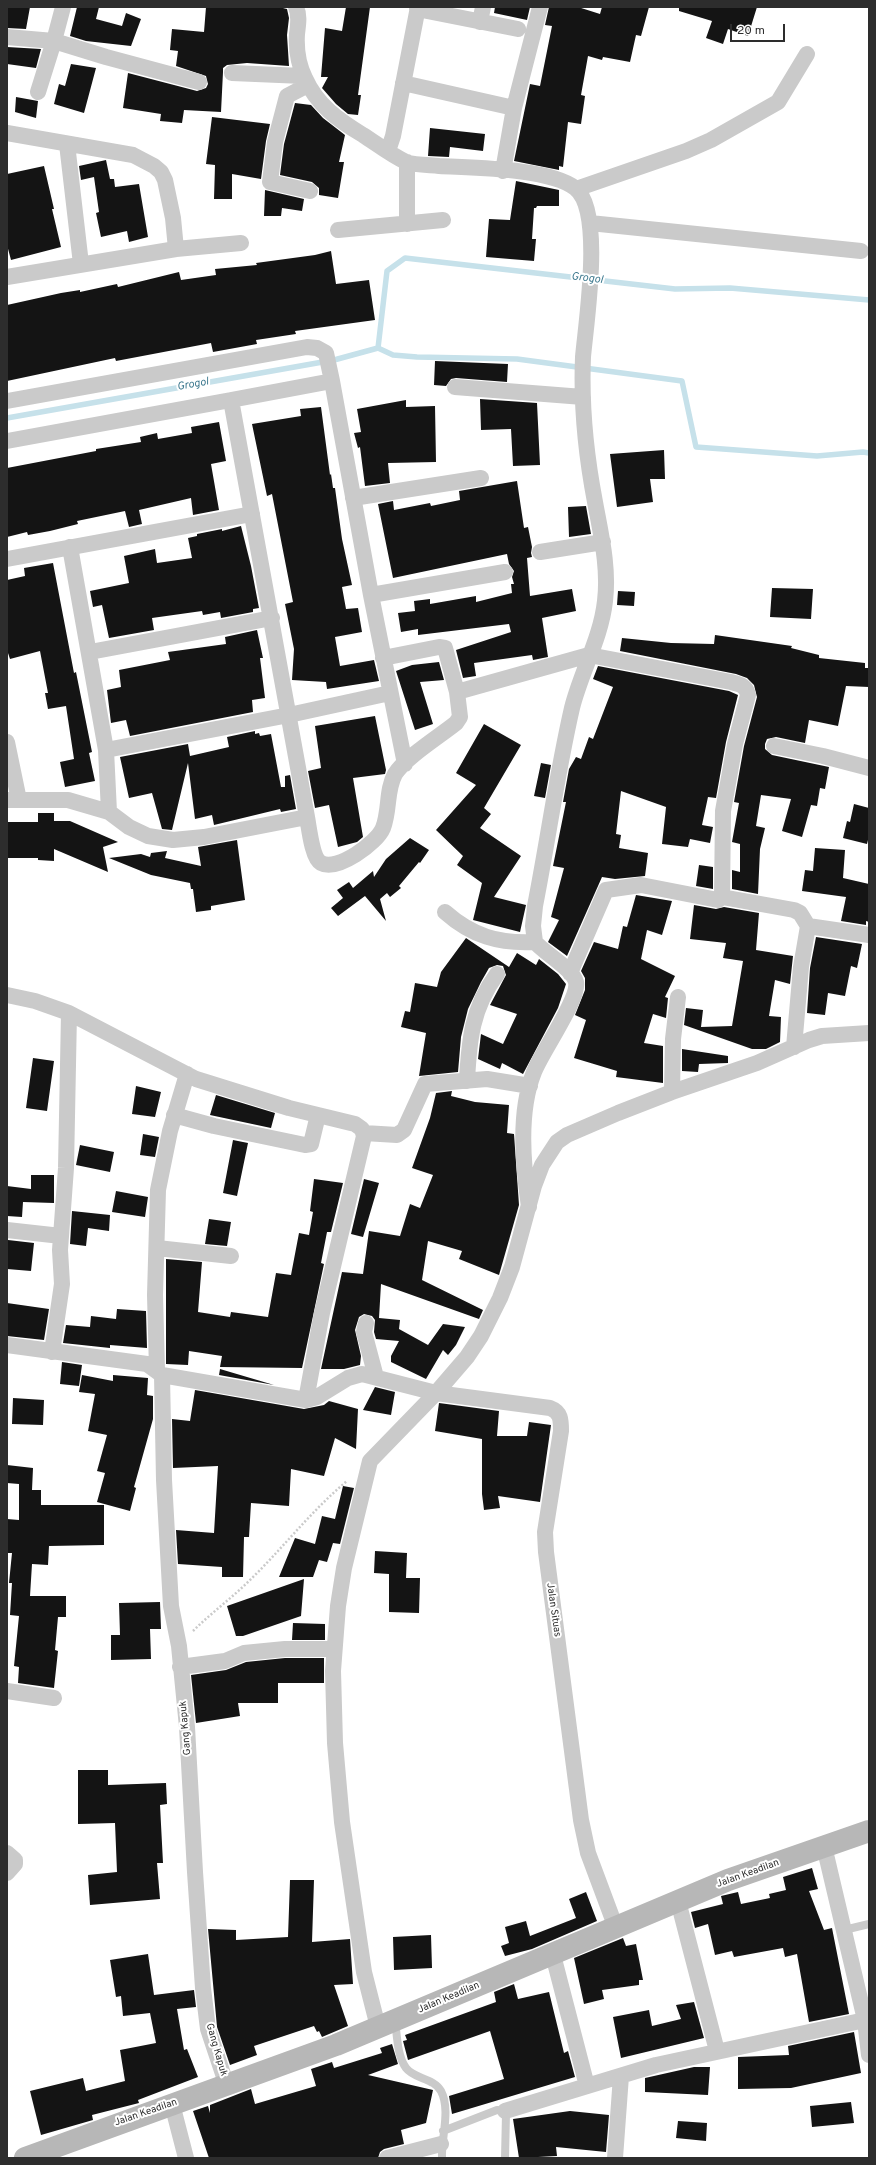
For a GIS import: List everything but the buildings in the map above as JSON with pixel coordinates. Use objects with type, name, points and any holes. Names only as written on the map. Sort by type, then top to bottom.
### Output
[{"type":"main road","name":"Jalan Keadilan","points":[[26,2158],[58,2152],[172,2104],[226,2086],[386,2024],[553,1955],[728,1880],[869,1831]]},
{"type":"street","points":[[38,92],[54,41],[62,7]]},
{"type":"street","points":[[296,7],[299,20],[297,37],[298,61],[315,96],[336,119],[407,162],[548,176],[576,189],[586,202],[590,223],[590,269],[582,378],[590,472],[603,542],[606,575],[605,606],[572,708],[535,906],[533,926],[535,942],[546,954],[570,973],[576,983],[575,994],[541,1057],[530,1086],[523,1145],[524,1176],[529,1208]]},
{"type":"street","points":[[502,171],[514,108],[540,7]]},
{"type":"street","points":[[388,151],[393,136],[404,84],[417,8],[481,14],[518,29]]},
{"type":"street","points":[[7,36],[54,41],[106,58],[199,82]]},
{"type":"street","points":[[576,189],[686,151],[712,140],[734,125],[778,102],[807,54]]},
{"type":"street","points":[[232,73],[306,80]]},
{"type":"street","points":[[306,80],[287,96],[275,142],[270,182],[310,191]]},
{"type":"street","points":[[404,84],[514,108]]},
{"type":"street","points":[[7,133],[133,155],[145,160],[158,169],[165,180],[173,218],[176,249]]},
{"type":"street","points":[[67,144],[81,264]]},
{"type":"street","points":[[407,162],[407,224]]},
{"type":"street","points":[[338,230],[443,220]]},
{"type":"street","points":[[590,223],[862,251]]},
{"type":"street","points":[[7,277],[176,249],[241,243]]},
{"type":"street","points":[[7,401],[307,347],[324,351],[328,360],[352,498],[405,764]]},
{"type":"street","points":[[7,441],[332,381]]},
{"type":"street","points":[[454,388],[583,397]]},
{"type":"street","points":[[231,400],[314,854],[321,863],[332,864],[355,855],[369,846],[380,835],[384,826],[392,781],[405,764],[458,721],[460,712],[457,692],[443,647],[383,658]]},
{"type":"street","points":[[352,498],[481,478]]},
{"type":"street","points":[[7,559],[252,514]]},
{"type":"street","points":[[540,552],[603,542]]},
{"type":"street","points":[[70,547],[90,652],[106,750],[109,812]]},
{"type":"street","points":[[371,594],[505,572]]},
{"type":"street","points":[[90,652],[272,618]]},
{"type":"street","points":[[457,692],[589,655],[742,685],[747,689],[747,702],[735,744],[723,811],[722,898]]},
{"type":"street","points":[[106,750],[289,715],[390,693]]},
{"type":"street","points":[[7,742],[13,800],[68,800],[109,812],[129,828],[158,838],[173,840],[204,838],[307,817]]},
{"type":"street","points":[[774,746],[824,756],[869,768]]},
{"type":"street","points":[[570,973],[606,890],[641,885],[718,900],[722,898],[794,910],[800,913],[808,926],[801,967],[794,1047]]},
{"type":"street","points":[[445,912],[464,928],[481,936],[517,943],[535,942]]},
{"type":"street","points":[[808,926],[869,935]]},
{"type":"street","points":[[467,1081],[469,1039],[473,1023],[487,988],[497,974]]},
{"type":"street","points":[[7,995],[41,1003],[69,1013],[187,1074],[220,1087],[355,1124],[362,1129],[364,1133],[322,1313],[306,1400]]},
{"type":"street","points":[[672,1092],[674,1039],[678,998]]},
{"type":"street","points":[[52,1352],[62,1284],[60,1250],[66,1168],[69,1013]]},
{"type":"street","points":[[386,2024],[369,1993],[364,1972],[339,1794],[333,1678],[338,1606],[344,1568],[370,1461],[436,1393],[467,1357],[489,1320],[512,1267],[534,1186],[542,1165],[557,1142],[580,1129],[672,1092],[757,1063],[822,1036],[869,1033]]},
{"type":"street","name":"Gang Kapuk","points":[[187,1074],[174,1115],[158,1190],[156,1248],[164,1480],[171,1606],[179,1646],[187,1727],[203,1988],[208,2029],[226,2086]]},
{"type":"street","points":[[364,1133],[397,1136],[404,1130],[425,1084],[494,1080],[530,1086]]},
{"type":"street","points":[[174,1115],[214,1126],[305,1145],[311,1144],[318,1115]]},
{"type":"street","points":[[7,1230],[61,1236]]},
{"type":"street","points":[[156,1248],[231,1256]]},
{"type":"street","points":[[366,1323],[364,1332],[376,1377]]},
{"type":"street","points":[[7,1345],[138,1362],[147,1364],[160,1372],[306,1400],[317,1397],[348,1378],[362,1374],[436,1393]]},
{"type":"street","name":"Jalan Situas","points":[[436,1393],[550,1408],[556,1410],[560,1415],[561,1431],[545,1532],[546,1552],[576,1794],[588,1853],[597,1881],[616,1928]]},
{"type":"street","points":[[180,1667],[225,1661],[244,1653],[285,1649],[334,1649]]},
{"type":"street","points":[[7,1691],[54,1698]]},
{"type":"street","points":[[824,1846],[865,2020],[869,2055]]},
{"type":"street","points":[[7,1853],[15,1860],[15,1864],[7,1873]]},
{"type":"street","points":[[678,1901],[717,2051]]},
{"type":"street","points":[[553,1955],[586,2086]]},
{"type":"street","points":[[505,2111],[656,2065],[865,2020]]},
{"type":"street","points":[[615,2158],[621,2076]]},
{"type":"street","points":[[172,2104],[186,2158]]},
{"type":"street","points":[[387,2158],[442,2144]]},
{"type":"lane","points":[[844,1930],[869,1924]]},
{"type":"lane","points":[[386,2024],[406,2069],[434,2084],[441,2091],[444,2104],[442,2144]]},
{"type":"lane","points":[[442,2144],[497,2110],[505,2111],[505,2158]]},
{"type":"path","points":[[179,1646],[213,1611],[250,1580],[331,1494],[370,1461]]},
{"type":"waterway","name":"Grogol","points":[[7,418],[334,360],[378,348],[387,271],[405,258],[675,289],[730,288],[869,300]]},
{"type":"waterway","name":"Grogol","points":[[378,348],[393,355],[417,357],[517,359],[682,381],[696,447],[817,456],[863,452],[869,453]]}]
